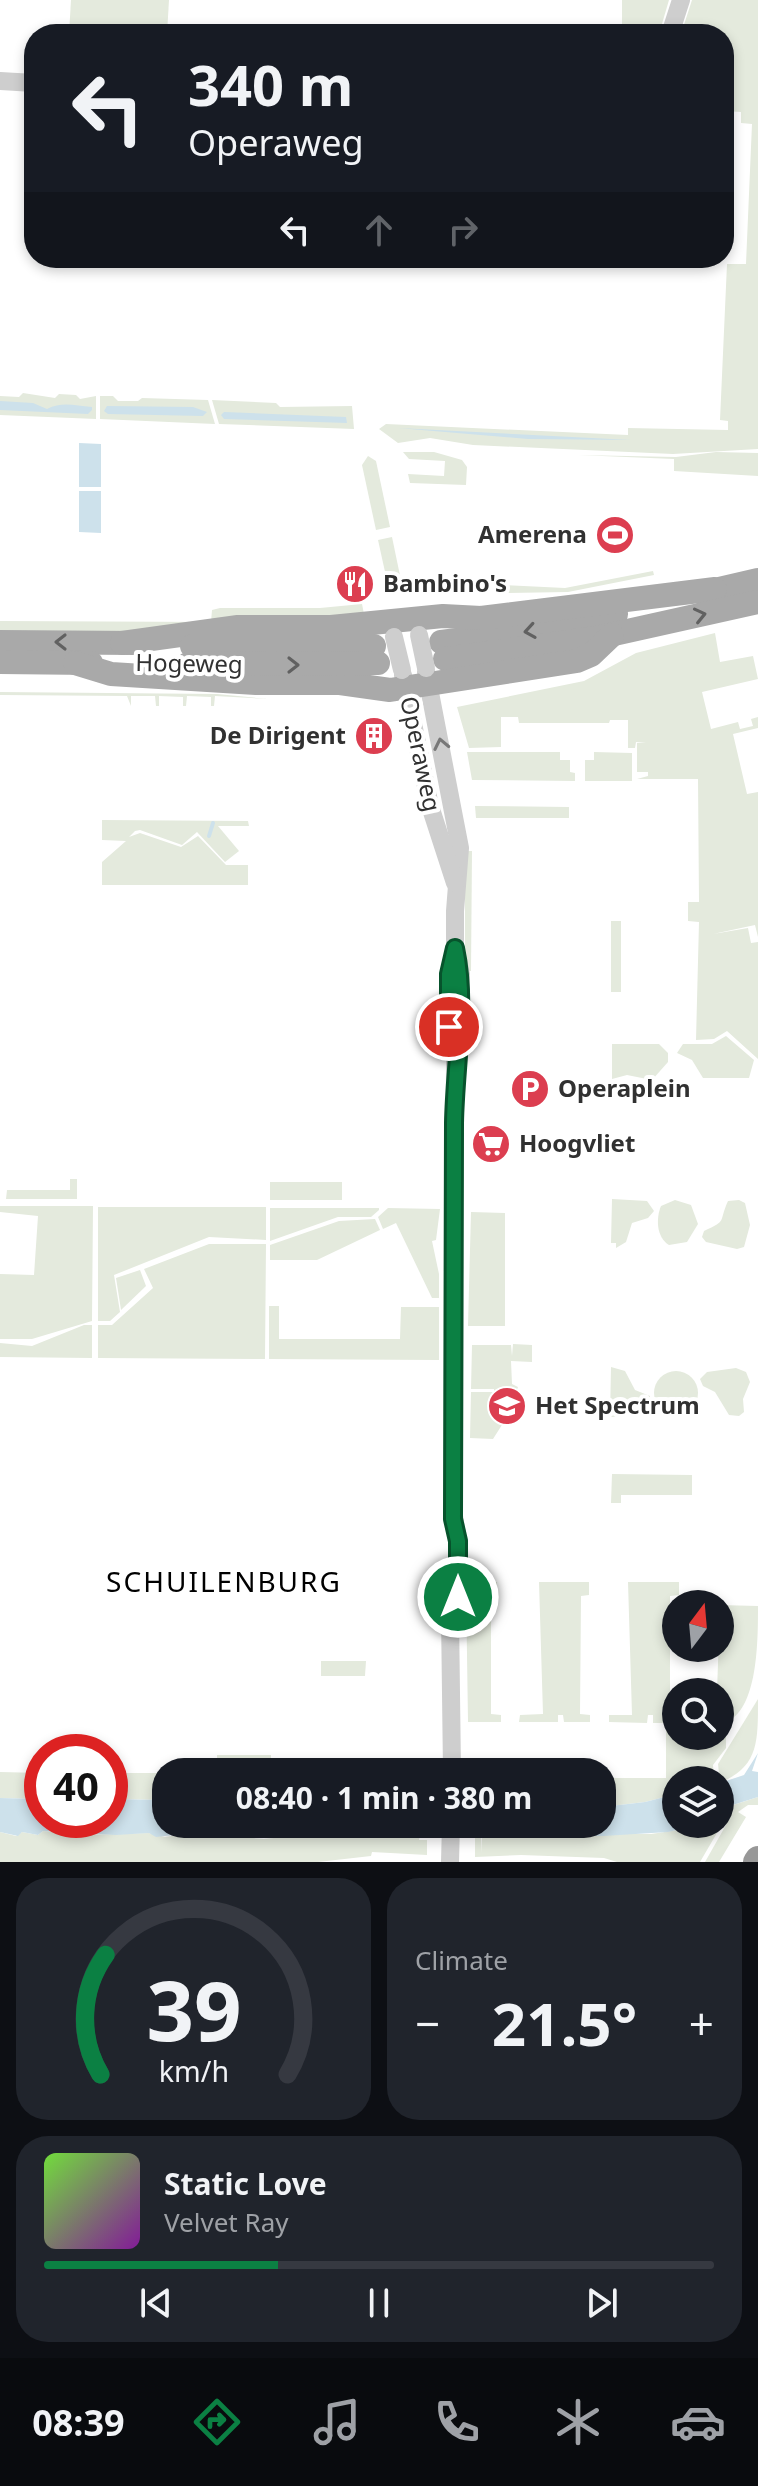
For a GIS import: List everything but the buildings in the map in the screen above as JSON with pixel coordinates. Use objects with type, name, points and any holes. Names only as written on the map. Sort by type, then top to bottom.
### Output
[{"type":"main road","points":[[423,658],[758,580]]},
{"type":"main road","points":[[75,663],[111,674],[256,683],[340,683],[390,690],[423,658],[481,618],[715,589]]},
{"type":"main road","points":[[384,642],[423,658],[505,653],[612,635],[758,602]]},
{"type":"main road","name":"Hogeweg","points":[[0,642],[122,643],[238,627],[331,627],[384,642]]},
{"type":"main road","name":"Hogeweg","points":[[0,662],[75,663],[384,642]]},
{"type":"street","points":[[673,24],[681,0]]},
{"type":"street","points":[[0,81],[24,82]]},
{"type":"street","name":"Operaweg","points":[[384,642],[423,658],[430,806],[456,885],[455,948],[461,974],[460,1030],[455,1058],[453,1519],[458,1541],[458,1597],[452,1627],[452,1758]]},
{"type":"street","points":[[450,1862],[451,1838]]},
{"type":"shaded area","points":[[71,0],[169,0],[168,24],[70,24]]},
{"type":"shaded area","points":[[622,0],[669,0],[662,24],[622,24]]},
{"type":"shaded area","points":[[692,0],[758,0],[758,449],[673,454],[473,445],[430,438],[398,443],[379,429],[386,424],[628,435],[628,428],[728,430],[728,421],[720,420],[727,268],[734,268],[734,264],[746,264],[752,124],[741,123],[741,112],[734,112],[734,24],[684,24]]},
{"type":"shaded area","points":[[23,393],[55,398],[59,394],[76,395],[80,399],[96,396],[96,419],[0,415],[0,396],[19,397]]},
{"type":"shaded area","points":[[100,396],[113,396],[118,401],[138,401],[142,398],[208,400],[215,424],[100,419]]},
{"type":"shaded area","points":[[212,400],[276,403],[280,407],[352,406],[354,429],[219,424]]},
{"type":"shaded area","points":[[403,452],[434,452],[462,460],[467,467],[466,485],[410,483],[408,474],[444,476],[445,461],[409,459]]},
{"type":"shaded area","points":[[716,452],[758,453],[758,476],[674,471],[674,459],[578,455],[676,457]]},
{"type":"shaded area","points":[[368,456],[376,461],[390,527],[376,530],[362,465]]},
{"type":"shaded area","points":[[392,537],[403,590],[389,590],[378,540]]},
{"type":"shaded area","points":[[653,571],[654,575],[568,592],[505,593],[505,585],[565,588]]},
{"type":"shaded area","points":[[362,604],[365,619],[188,631],[0,632],[0,621],[211,622],[212,610],[220,608],[320,608]]},
{"type":"shaded area","points":[[715,633],[720,662],[753,656],[758,679],[702,692],[711,729],[738,722],[740,729],[753,726],[751,719],[758,717],[758,728],[733,734],[747,794],[758,792],[758,937],[755,925],[713,934],[748,928],[751,943],[758,942],[758,1059],[727,1031],[714,1039],[696,1040],[699,922],[688,921],[688,902],[699,902],[698,779],[637,779],[648,776],[648,772],[637,772],[637,743],[646,743],[636,742],[635,748],[628,748],[628,720],[610,720],[609,723],[519,723],[518,717],[501,717],[501,747],[469,748],[457,707],[584,681],[636,653]]},
{"type":"shaded area","points":[[0,692],[217,694],[268,699],[215,696],[214,706],[211,706],[211,697],[187,696],[186,706],[183,706],[183,697],[159,696],[159,706],[156,706],[155,696],[131,696],[131,706],[127,696],[0,695]]},
{"type":"shaded area","points":[[467,752],[560,752],[560,760],[570,760],[570,772],[575,773],[575,781],[472,780]]},
{"type":"shaded area","points":[[594,752],[632,753],[632,781],[585,781],[585,760],[594,760]]},
{"type":"shaded area","points":[[475,806],[569,807],[569,818],[476,818]]},
{"type":"shaded area","points":[[102,820],[248,821],[249,826],[218,826],[239,851],[225,862],[197,832],[182,845],[140,830],[129,837],[140,833],[181,847],[198,836],[226,865],[248,865],[248,885],[102,885],[102,862],[126,841],[102,840]]},
{"type":"shaded area","points":[[465,851],[472,851],[471,971],[465,971]]},
{"type":"shaded area","points":[[611,921],[621,921],[621,992],[611,992]]},
{"type":"shaded area","points":[[726,1036],[754,1060],[749,1078],[703,1078],[692,1060],[677,1053],[683,1044],[712,1044]]},
{"type":"shaded area","points":[[612,1044],[659,1044],[668,1053],[668,1062],[652,1080],[627,1075],[612,1079]]},
{"type":"shaded area","points":[[70,1179],[77,1179],[77,1199],[6,1199],[7,1190],[70,1190]]},
{"type":"shaded area","points":[[270,1182],[342,1182],[342,1200],[270,1200]]},
{"type":"shaded area","points":[[612,1199],[647,1201],[654,1211],[648,1218],[632,1223],[626,1242],[616,1248],[616,1243],[611,1243]]},
{"type":"shaded area","points":[[675,1200],[691,1205],[698,1224],[687,1242],[669,1245],[659,1232],[658,1216],[661,1206]]},
{"type":"shaded area","points":[[728,1201],[745,1203],[750,1225],[744,1247],[737,1249],[706,1242],[702,1237],[704,1231],[720,1222]]},
{"type":"shaded area","points":[[0,1206],[93,1206],[92,1321],[32,1339],[0,1339],[0,1274],[34,1275],[38,1216],[0,1212]]},
{"type":"shaded area","points":[[98,1207],[266,1207],[266,1240],[209,1237],[114,1275],[120,1312],[110,1321],[98,1321]]},
{"type":"shaded area","points":[[270,1208],[379,1210],[371,1217],[338,1217],[270,1241]]},
{"type":"shaded area","points":[[388,1208],[440,1209],[436,1240],[432,1241],[439,1274],[439,1298],[432,1298],[396,1223],[383,1229],[378,1217]]},
{"type":"shaded area","points":[[471,1212],[505,1213],[505,1326],[468,1326]]},
{"type":"shaded area","points":[[375,1219],[380,1230],[317,1260],[270,1260],[270,1245],[339,1221]]},
{"type":"shaded area","points":[[209,1244],[266,1244],[265,1359],[98,1358],[98,1325],[112,1325],[153,1288],[144,1269]]},
{"type":"shaded area","points":[[140,1270],[146,1286],[121,1310],[116,1278]]},
{"type":"shaded area","points":[[269,1306],[279,1306],[279,1339],[400,1339],[401,1307],[439,1307],[439,1360],[269,1359]]},
{"type":"shaded area","points":[[84,1325],[92,1325],[92,1358],[0,1357],[0,1343],[32,1346]]},
{"type":"shaded area","points":[[513,1344],[532,1345],[532,1362],[511,1361],[512,1384],[518,1387],[507,1417],[493,1439],[470,1438],[471,1392],[494,1392],[494,1389],[471,1389],[472,1345],[511,1345],[512,1356]]},
{"type":"shaded area","points":[[611,1367],[625,1371],[635,1390],[650,1396],[648,1408],[628,1416],[610,1417]]},
{"type":"shaded area","points":[[736,1368],[746,1372],[750,1382],[743,1399],[744,1412],[739,1416],[729,1415],[715,1392],[703,1386],[700,1379],[707,1372]]},
{"type":"shaded area","points":[[676,1371],[692,1377],[698,1393],[692,1409],[676,1415],[660,1409],[654,1393],[660,1377]]},
{"type":"shaded area","points":[[612,1474],[692,1475],[692,1495],[621,1495],[621,1503],[611,1503]]},
{"type":"shaded area","points":[[472,1581],[497,1582],[497,1595],[491,1595],[491,1714],[501,1715],[501,1722],[468,1722],[466,1588]]},
{"type":"shaded area","points":[[539,1582],[589,1582],[589,1595],[581,1596],[580,1714],[590,1715],[590,1722],[564,1722],[563,1715],[558,1715],[558,1722],[519,1722],[520,1715],[543,1714]]},
{"type":"shaded area","points":[[628,1582],[679,1582],[679,1590],[662,1590],[662,1662],[670,1662],[670,1678],[662,1678],[662,1723],[653,1723],[653,1715],[648,1715],[647,1723],[609,1722],[609,1715],[632,1715]]},
{"type":"shaded area","points":[[734,1605],[758,1606],[753,1677],[749,1694],[734,1717],[734,1678],[717,1678],[718,1662],[734,1662]]},
{"type":"shaded area","points":[[321,1661],[366,1661],[365,1676],[321,1676]]},
{"type":"shaded area","points":[[758,1699],[753,1752],[749,1761],[734,1775],[734,1766],[718,1764],[727,1750],[734,1750],[734,1738]]},
{"type":"shaded area","points":[[666,1750],[724,1750],[713,1766],[666,1766]]},
{"type":"shaded area","points":[[217,1755],[271,1755],[271,1758],[217,1758]]},
{"type":"shaded area","points":[[0,1772],[24,1773],[24,1799],[0,1798]]},
{"type":"shaded area","points":[[128,1773],[152,1773],[152,1800],[128,1799]]},
{"type":"shaded area","points":[[616,1778],[662,1778],[662,1798],[616,1805]]},
{"type":"shaded area","points":[[758,1797],[758,1805],[748,1805],[738,1812],[746,1817],[734,1837],[734,1805]]},
{"type":"shaded area","points":[[0,1832],[16,1836],[22,1832],[24,1838],[128,1838],[128,1834],[149,1833],[152,1838],[419,1838],[427,1840],[427,1855],[372,1852],[371,1856],[318,1862],[0,1862]]},
{"type":"shaded area","points":[[662,1832],[662,1838],[714,1838],[700,1862],[617,1862],[604,1858],[521,1855],[475,1857],[475,1838],[481,1838],[482,1853],[482,1838],[616,1838],[616,1834]]},
{"type":"shaded area","points":[[719,1838],[733,1838],[719,1862],[705,1862]]},
{"type":"water","points":[[0,401],[33,403],[47,409],[69,405],[92,407],[92,410],[88,414],[0,410]]},
{"type":"water","points":[[107,406],[193,407],[207,412],[203,416],[108,414],[104,411]]},
{"type":"water","points":[[224,412],[346,417],[347,423],[224,419],[221,415]]},
{"type":"water","points":[[398,428],[631,440],[528,439]]},
{"type":"water","points":[[79,443],[101,444],[101,487],[79,487]]},
{"type":"water","points":[[79,491],[101,491],[101,533],[79,532]]},
{"type":"water","points":[[758,1753],[752,1771],[758,1772],[758,1797],[734,1805],[734,1778],[744,1775]]},
{"type":"water","points":[[0,1798],[24,1799],[24,1832],[18,1836],[0,1832]]},
{"type":"water","points":[[662,1798],[662,1832],[616,1835],[616,1805]]},
{"type":"water","points":[[128,1799],[152,1800],[152,1835],[128,1834]]},
{"type":"waterway","points":[[209,836],[213,823]]},
{"type":"place","name":"Amerena","points":[[615,535]]},
{"type":"place","name":"Bambino's","points":[[355,584]]},
{"type":"place","name":"De Dirigent","points":[[374,736]]},
{"type":"place","name":"Operaplein","points":[[530,1089]]},
{"type":"place","name":"Hoogvliet","points":[[491,1144]]},
{"type":"place","name":"Het Spectrum","points":[[507,1406]]},
{"type":"district","name":"SCHUILENBURG","points":[[224,1582]]},
{"type":"route","points":[[449,1027],[449,974],[455,948],[461,974],[460,1030],[455,1058],[454,1205],[453,1519],[458,1541],[458,1597]]}]
